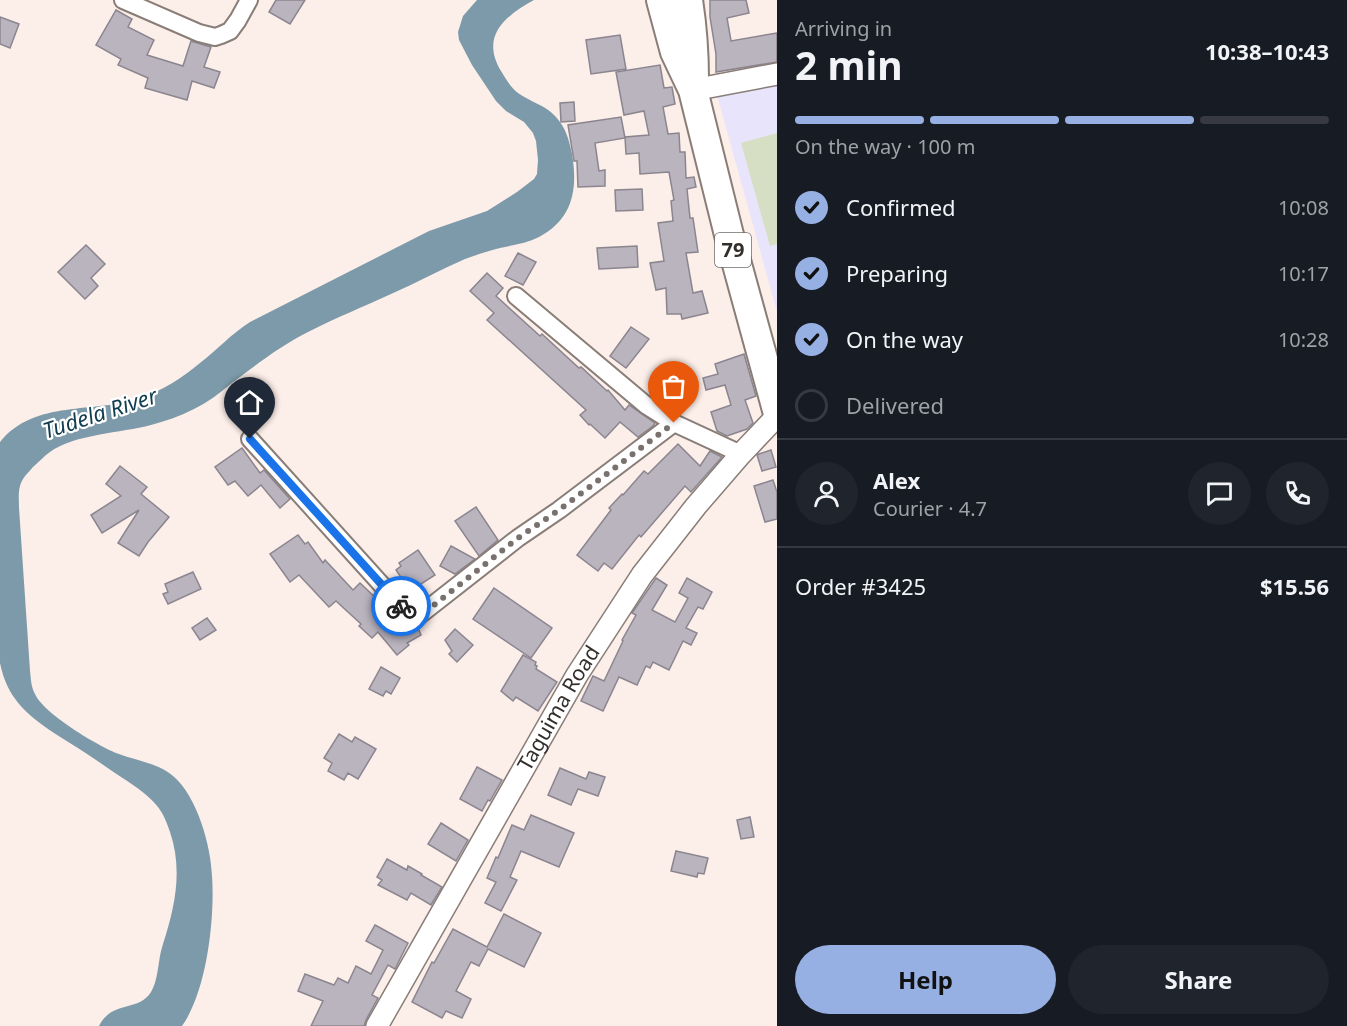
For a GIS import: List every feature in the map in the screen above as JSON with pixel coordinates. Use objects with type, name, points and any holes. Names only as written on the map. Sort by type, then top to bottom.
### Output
[{"type":"highway","name":"79","points":[[661,0],[675,52],[693,90],[729,235],[777,410]]},
{"type":"highway","name":"79","points":[[688,0],[694,52],[693,90]]},
{"type":"street","points":[[123,0],[199,33],[215,36],[230,31],[249,0]]},
{"type":"street","points":[[693,90],[777,74]]},
{"type":"street","points":[[516,296],[647,406],[674,423],[741,454]]},
{"type":"street","name":"Taguima Road","points":[[376,1026],[577,675],[642,575],[696,506],[777,416]]},
{"type":"street","points":[[250,439],[408,614],[416,618],[518,538],[674,423]]},
{"type":"shaded area","points":[[777,82],[777,312],[717,95]]},
{"type":"green space","points":[[777,133],[777,244],[770,246],[741,143]]},
{"type":"water","name":"Tudela River","points":[[477,0],[534,0],[505,20],[495,37],[493,47],[495,59],[501,71],[515,91],[552,113],[567,134],[574,167],[573,191],[566,212],[559,221],[539,237],[465,259],[298,337],[250,369],[214,397],[189,412],[151,425],[72,441],[60,446],[33,467],[21,483],[19,508],[30,671],[35,694],[49,710],[86,737],[119,754],[161,768],[173,776],[182,785],[196,809],[206,836],[211,864],[213,893],[208,954],[198,994],[182,1026],[99,1026],[112,1012],[142,1001],[153,988],[174,902],[177,874],[174,846],[164,816],[149,797],[26,712],[7,686],[0,663],[0,442],[14,428],[48,413],[123,403],[157,392],[187,373],[250,322],[429,231],[487,211],[534,179],[537,174],[538,160],[533,133],[524,122],[506,111],[496,101],[472,65],[459,40],[458,32],[463,16]]},
{"type":"building","points":[[276,0],[305,0],[290,24],[269,12]]},
{"type":"building","points":[[710,0],[746,0],[749,13],[727,18],[731,41],[777,33],[777,62],[716,72]]},
{"type":"building","points":[[116,10],[132,19],[128,27],[154,40],[147,55],[183,66],[191,41],[211,47],[204,67],[220,72],[214,88],[192,81],[187,100],[145,88],[148,78],[118,65],[121,59],[96,45]]},
{"type":"building","points":[[0,17],[19,24],[10,48],[0,44]]},
{"type":"building","points":[[620,35],[626,69],[591,74],[586,40]]},
{"type":"building","points":[[660,65],[664,88],[672,87],[675,104],[663,107],[668,134],[679,133],[680,152],[685,152],[686,178],[694,177],[696,187],[687,189],[690,218],[693,218],[698,252],[686,253],[693,293],[702,291],[708,313],[682,319],[681,314],[667,314],[666,288],[656,290],[650,263],[664,261],[658,223],[673,221],[671,201],[674,200],[669,172],[640,174],[639,153],[626,154],[625,137],[649,135],[644,111],[624,115],[616,72]]},
{"type":"building","points":[[574,102],[575,121],[561,122],[560,103]]},
{"type":"building","points":[[621,117],[625,138],[595,143],[599,171],[605,170],[605,186],[578,187],[577,161],[574,161],[568,125]]},
{"type":"building","points":[[642,189],[643,210],[616,211],[615,190]]},
{"type":"building","points":[[86,245],[105,264],[91,278],[98,286],[85,299],[58,272]]},
{"type":"building","points":[[637,246],[638,267],[599,269],[597,248]]},
{"type":"building","points":[[518,253],[536,262],[523,285],[505,276]]},
{"type":"building","points":[[487,273],[503,288],[496,296],[540,336],[542,334],[579,368],[581,367],[608,390],[625,410],[629,405],[655,423],[653,426],[638,437],[620,422],[605,438],[589,425],[580,415],[586,410],[487,320],[494,313],[470,291]]},
{"type":"building","points":[[631,327],[649,339],[626,368],[610,356]]},
{"type":"building","points":[[744,354],[756,396],[745,400],[753,423],[747,429],[727,436],[717,431],[711,412],[731,405],[725,385],[706,390],[703,378],[718,374],[715,364]]},
{"type":"building","points":[[678,444],[700,466],[710,451],[722,457],[691,492],[685,486],[641,537],[639,535],[612,569],[604,563],[598,571],[577,555],[611,510],[609,508],[644,471],[648,474]]},
{"type":"building","points":[[242,448],[260,473],[264,470],[290,499],[280,508],[261,485],[248,496],[235,481],[228,485],[215,467]]},
{"type":"building","points":[[771,450],[776,467],[762,471],[757,455]]},
{"type":"building","points":[[120,466],[147,487],[141,494],[169,517],[139,556],[118,543],[139,510],[102,533],[91,515],[121,496],[106,484]]},
{"type":"building","points":[[773,480],[777,492],[777,519],[765,522],[754,486]]},
{"type":"building","points":[[476,507],[498,540],[479,556],[455,521]]},
{"type":"building","points":[[298,535],[305,544],[308,542],[323,563],[325,560],[353,590],[360,583],[380,602],[382,600],[406,626],[418,628],[421,635],[407,643],[409,645],[397,655],[378,632],[372,638],[359,626],[361,624],[336,601],[329,607],[299,575],[290,582],[270,554]]},
{"type":"building","points":[[451,546],[475,559],[455,574],[440,566]]},
{"type":"building","points":[[418,550],[435,575],[410,591],[396,570],[401,566],[399,563]]},
{"type":"building","points":[[193,572],[201,589],[168,604],[163,594],[168,592],[165,584]]},
{"type":"building","points":[[656,578],[667,585],[652,610],[675,622],[688,598],[679,593],[687,578],[712,592],[703,609],[698,607],[686,628],[697,633],[691,645],[683,641],[669,670],[653,662],[650,668],[646,666],[637,685],[619,677],[603,711],[581,701],[593,676],[604,681],[636,615],[632,613]]},
{"type":"building","points":[[494,588],[552,628],[531,658],[473,619]]},
{"type":"building","points":[[207,618],[216,630],[200,640],[192,628]]},
{"type":"building","points":[[455,629],[473,645],[457,662],[449,654],[452,651],[445,640]]},
{"type":"building","points":[[523,655],[536,662],[536,669],[557,682],[538,711],[516,697],[513,701],[501,691]]},
{"type":"building","points":[[381,667],[400,678],[391,694],[386,691],[383,696],[369,689]]},
{"type":"building","points":[[339,734],[352,742],[355,737],[376,749],[358,779],[348,773],[344,780],[328,771],[332,763],[324,758]]},
{"type":"building","points":[[477,767],[502,780],[482,811],[460,799]]},
{"type":"building","points":[[560,768],[586,779],[589,772],[605,777],[598,796],[578,789],[571,805],[548,795]]},
{"type":"building","points":[[531,815],[574,833],[559,867],[521,851],[510,877],[517,880],[501,911],[485,903],[496,882],[487,878],[512,825],[524,830]]},
{"type":"building","points":[[750,817],[754,837],[741,839],[737,820]]},
{"type":"building","points":[[441,823],[468,840],[456,861],[428,844]]},
{"type":"building","points":[[676,851],[708,858],[704,874],[698,873],[697,877],[671,871]]},
{"type":"building","points":[[387,859],[407,870],[408,866],[442,887],[431,905],[411,893],[407,900],[378,885],[382,880],[377,877]]},
{"type":"building","points":[[504,914],[541,933],[524,967],[488,949],[479,966],[471,962],[456,991],[471,999],[462,1018],[446,1011],[442,1018],[412,1002],[432,962],[434,963],[453,929],[487,947]]},
{"type":"building","points":[[375,925],[408,943],[395,969],[388,965],[372,995],[378,998],[364,1026],[311,1026],[323,1001],[298,991],[305,974],[334,985],[338,978],[348,983],[356,966],[371,974],[383,950],[366,941]]},
{"type":"way so far","points":[[401,606],[411,617],[419,617],[518,538],[674,423]]},
{"type":"route","points":[[250,439],[401,606]]}]
